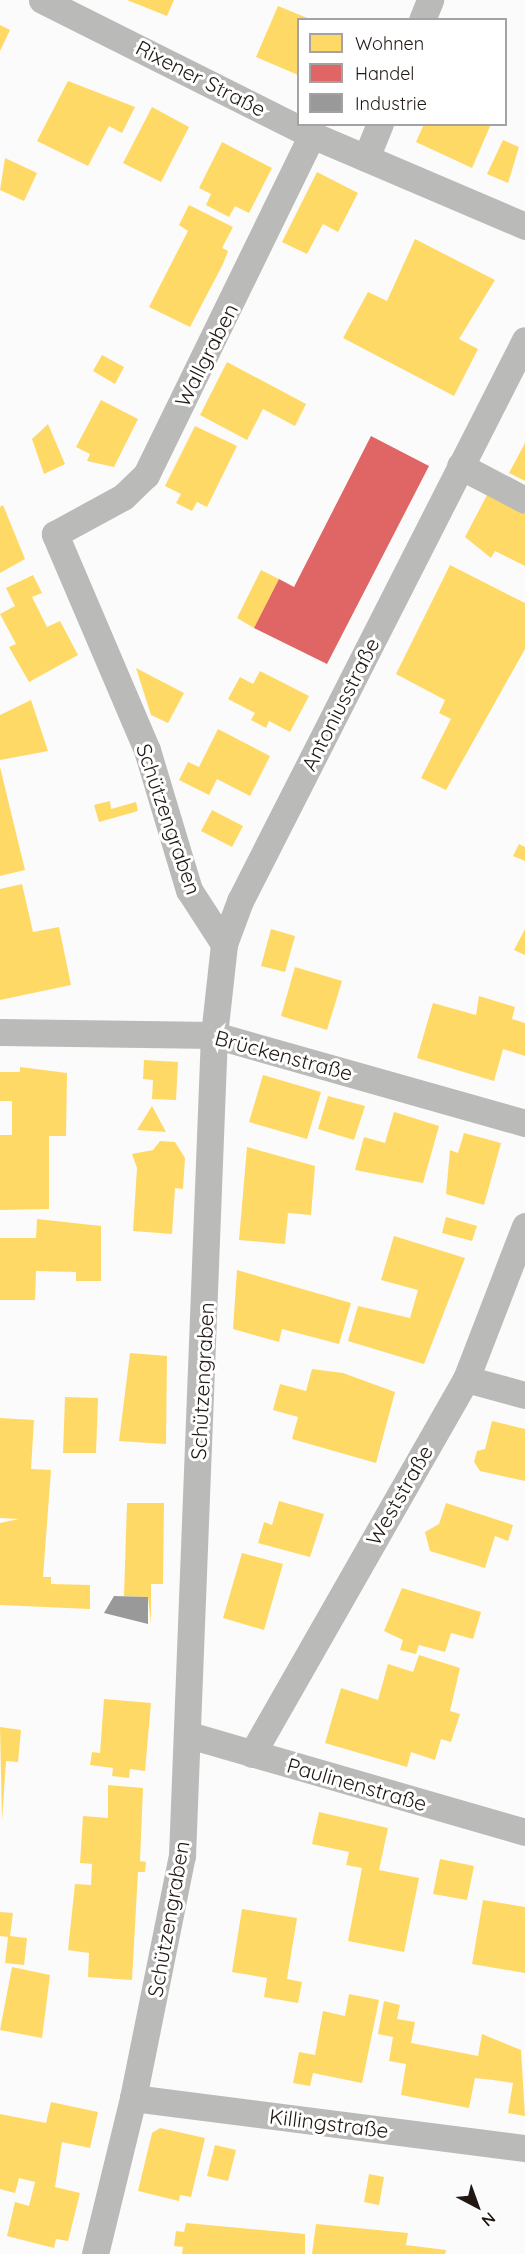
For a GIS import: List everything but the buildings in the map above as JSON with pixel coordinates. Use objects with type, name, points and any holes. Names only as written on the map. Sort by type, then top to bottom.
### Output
[{"type":"street","name":"Rixener Straße","points":[[42,0],[312,135],[525,226]]},
{"type":"street","points":[[423,18],[430,0]]},
{"type":"street","points":[[366,158],[379,126]]},
{"type":"street","name":"Wallgraben","points":[[54,534],[123,497],[146,475],[312,135]]},
{"type":"street","name":"Antoniusstraße","points":[[224,944],[240,901],[525,340]]},
{"type":"street","points":[[460,466],[525,500]]},
{"type":"street","name":"Schützengraben","points":[[54,534],[147,750],[189,890],[224,944],[214,1035],[189,1735],[182,1856],[133,2098],[95,2254]]},
{"type":"street","name":"Brückenstraße","points":[[0,1032],[214,1035],[525,1123]]},
{"type":"street","name":"Weststraße","points":[[252,1754],[466,1379],[525,1226]]},
{"type":"street","points":[[466,1379],[525,1395]]},
{"type":"street","name":"Paulinenstraße","points":[[189,1735],[525,1832]]},
{"type":"street","name":"Killingstraße","points":[[133,2098],[525,2148]]}]
